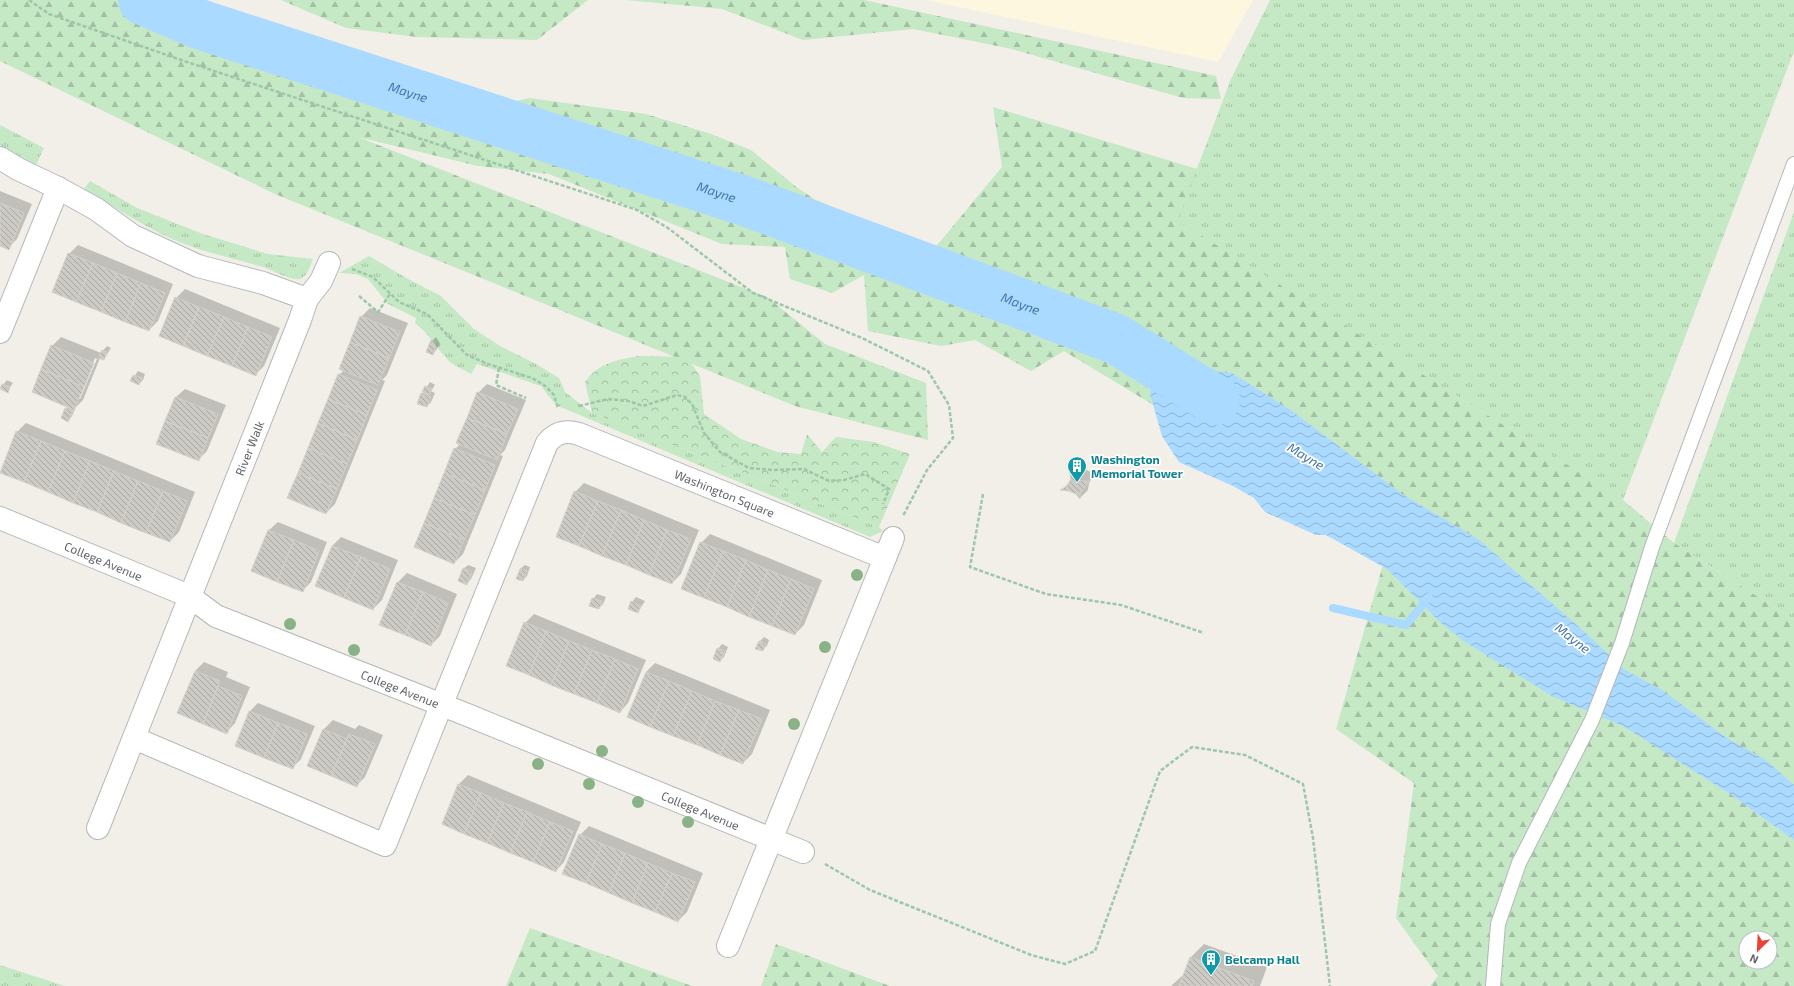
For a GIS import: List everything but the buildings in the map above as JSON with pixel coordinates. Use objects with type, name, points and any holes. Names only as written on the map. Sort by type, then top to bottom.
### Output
[{"type":"street","points":[[0,158],[18,169],[58,188],[96,210],[133,236],[198,266],[263,283],[307,299]]},
{"type":"street","points":[[0,332],[58,188]]},
{"type":"street","name":"River Walk","points":[[98,828],[300,320],[307,299],[320,281],[329,263]]},
{"type":"street","points":[[134,738],[385,845],[547,443],[557,434],[565,432]]},
{"type":"street","name":"Washington Square","points":[[565,432],[579,434],[885,558]]},
{"type":"street","name":"College Avenue","points":[[0,518],[189,596],[216,616],[442,705],[804,852]]},
{"type":"street","points":[[728,946],[893,538]]},
{"type":"lane","points":[[1493,986],[1498,924],[1519,863],[1592,720],[1622,643],[1652,547],[1794,164]]},
{"type":"path","points":[[29,0],[49,14],[184,61],[637,210],[668,228],[753,293],[862,338],[928,371],[949,405],[953,438],[927,470],[893,538]]},
{"type":"path","points":[[329,263],[352,269],[373,277],[399,302],[427,314],[467,355],[499,368],[532,378],[544,385],[554,395],[565,432]]},
{"type":"path","points":[[359,296],[378,312],[390,294]]},
{"type":"path","points":[[499,368],[496,385],[526,398]]},
{"type":"path","points":[[559,411],[608,399],[628,401],[643,406],[677,396],[685,397],[692,404],[704,433],[720,452],[749,468],[773,470],[804,469],[829,481],[844,480],[865,474],[889,489],[883,504]]},
{"type":"path","points":[[983,494],[970,566],[1046,594],[1121,605],[1204,633]]},
{"type":"path","points":[[804,852],[870,890],[1031,955],[1065,964],[1095,951],[1160,771],[1192,747],[1245,755],[1303,784],[1313,838],[1330,986]]},
{"type":"shaded area","points":[[926,0],[1253,0],[1218,62]]},
{"type":"green space","points":[[0,0],[185,0],[228,22],[284,61],[352,93],[395,102],[470,112],[529,98],[646,114],[711,134],[751,150],[795,186],[814,199],[842,211],[896,241],[934,249],[1002,167],[993,107],[1197,169],[1178,221],[1623,500],[1674,543],[1794,620],[1794,986],[1430,986],[1438,976],[1396,918],[1414,783],[1336,729],[1388,547],[1064,351],[1031,371],[975,340],[941,346],[868,331],[864,275],[832,293],[790,279],[785,247],[722,244],[549,174],[478,166],[358,137],[767,297],[825,344],[926,383],[928,440],[795,406],[275,194],[0,61]]},
{"type":"green space","points":[[281,0],[588,0],[537,40],[417,37],[346,28]]},
{"type":"green space","points":[[626,0],[864,0],[1216,76],[1221,99],[1183,98],[1012,49],[913,29],[803,40],[722,9]]},
{"type":"green space","points":[[1270,0],[1794,0],[1794,51],[1623,500],[1177,221],[1231,79]]},
{"type":"green space","points":[[0,125],[44,148],[36,165],[0,145]]},
{"type":"green space","points":[[90,181],[137,208],[203,234],[268,254],[313,259],[305,276],[300,279],[296,279],[263,267],[194,248],[149,228],[84,189]]},
{"type":"green space","points":[[1794,212],[1794,620],[1674,543]]},
{"type":"green space","points":[[369,256],[441,296],[474,329],[500,346],[536,364],[559,378],[565,392],[592,413],[879,527],[883,531],[870,537],[556,405],[541,386],[477,364],[471,374],[452,364],[429,336],[415,323],[416,318],[388,304],[368,279],[356,274],[339,273]]},
{"type":"green space","points":[[637,356],[687,357],[700,376],[704,414],[741,439],[778,452],[801,454],[807,434],[822,452],[836,437],[874,442],[910,454],[879,527],[592,413],[585,382],[596,370],[608,363]]},
{"type":"green space","points":[[530,928],[692,986],[506,986]]},
{"type":"green space","points":[[776,944],[890,986],[761,986]]},
{"type":"green space","points":[[0,965],[65,986],[0,986]]},
{"type":"water","points":[[1157,365],[1232,373],[1292,411],[1402,494],[1478,539],[1587,634],[1625,670],[1662,690],[1727,738],[1766,760],[1794,785],[1794,840],[1733,796],[1623,726],[1552,696],[1465,642],[1441,623],[1387,569],[1326,535],[1316,535],[1265,512],[1254,498],[1233,486],[1179,462],[1162,436],[1150,394]]},
{"type":"waterway","name":"Mayne","points":[[143,0],[199,24],[751,203],[1116,339],[1215,400]]},
{"type":"waterway","points":[[1333,608],[1406,625],[1429,597]]},
{"type":"place","name":"Washington Memorial Tower","points":[[1077,483]]},
{"type":"place","name":"Belcamp Hall","points":[[1211,976]]}]
